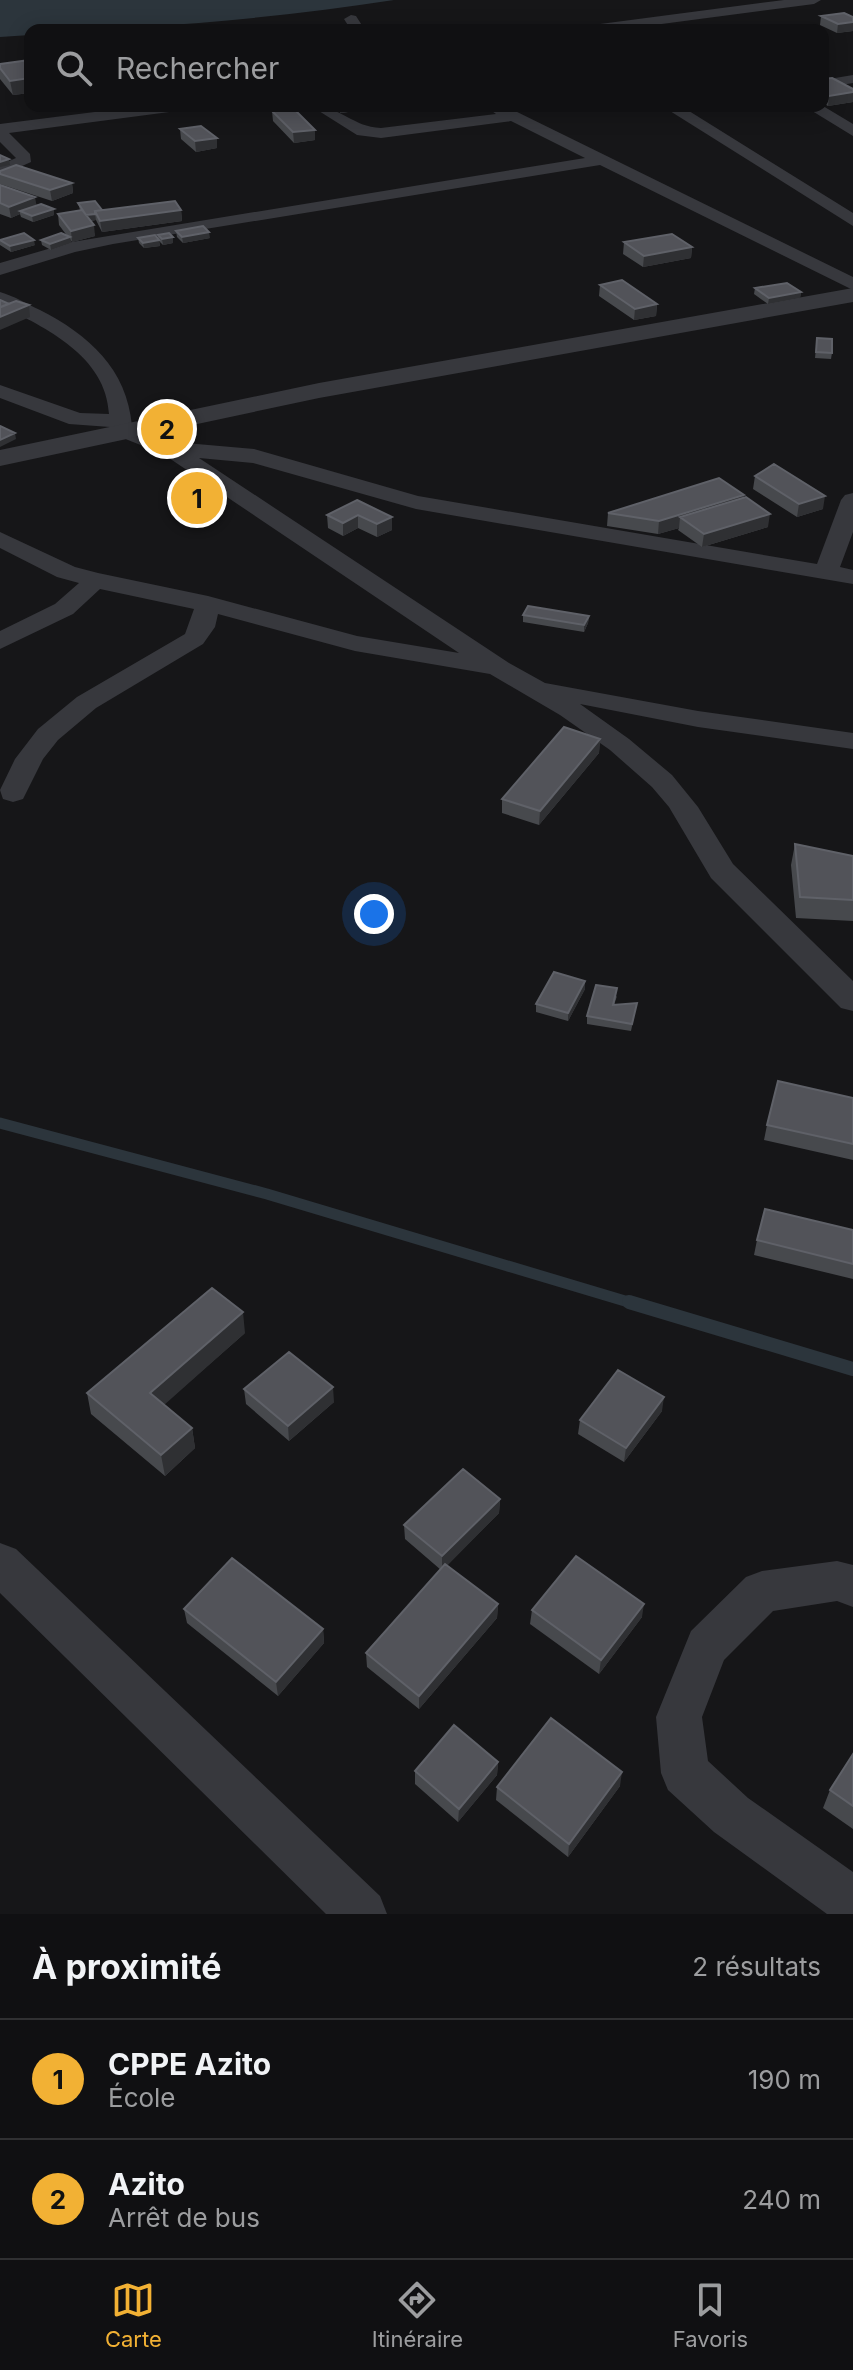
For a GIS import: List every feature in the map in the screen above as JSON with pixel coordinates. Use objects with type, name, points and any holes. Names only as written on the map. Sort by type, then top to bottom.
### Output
[{"type":"street","points":[[631,24],[814,0]]},
{"type":"street","points":[[829,83],[853,79]]},
{"type":"street","points":[[0,131],[135,112]]},
{"type":"street","points":[[329,112],[363,132],[381,133],[514,116]]},
{"type":"street","points":[[506,112],[853,284]]},
{"type":"street","points":[[684,112],[853,221]]},
{"type":"street","points":[[822,112],[853,131]]},
{"type":"street","points":[[0,131],[24,157],[23,162],[0,171]]},
{"type":"street","points":[[0,269],[72,247],[113,239],[603,160]]},
{"type":"street","points":[[0,458],[121,425],[853,295]]},
{"type":"street","points":[[0,298],[56,325],[84,346],[105,369],[116,389],[121,425]]},
{"type":"street","points":[[0,391],[77,419],[121,425],[171,449],[500,669],[541,689],[660,779],[678,799],[719,867],[771,922],[853,1000]]},
{"type":"street","points":[[171,449],[254,456],[416,502],[853,577]]},
{"type":"street","points":[[826,572],[853,500]]},
{"type":"street","points":[[0,539],[66,572],[94,580],[208,604],[355,643],[500,669]]},
{"type":"street","points":[[0,641],[70,606],[94,580]]},
{"type":"street","points":[[13,793],[32,754],[51,733],[112,686],[194,639],[202,627],[208,604]]},
{"type":"street","points":[[541,689],[698,719],[853,741]]},
{"type":"street","points":[[0,1563],[362,1914]]},
{"type":"street","points":[[853,1586],[837,1581],[762,1592],[707,1646],[679,1717],[685,1773],[731,1815],[853,1902]]},
{"type":"shaded area","points":[[0,0],[394,0],[181,24],[24,24],[24,35],[0,37]]},
{"type":"building","points":[[844,13],[853,17],[853,22],[838,24],[821,16]]},
{"type":"building","points":[[24,61],[24,79],[10,81],[0,64]]},
{"type":"building","points":[[829,78],[853,89],[853,92],[829,96]]},
{"type":"building","points":[[273,112],[297,112],[315,130],[293,132]]},
{"type":"building","points":[[201,126],[217,138],[195,141],[180,129]]},
{"type":"building","points":[[16,165],[72,183],[50,190],[0,174],[0,171]]},
{"type":"building","points":[[0,185],[35,197],[9,207],[0,203]]},
{"type":"building","points":[[95,201],[102,210],[95,211],[95,214],[86,215],[78,203]]},
{"type":"building","points":[[175,201],[181,210],[100,221],[95,211]]},
{"type":"building","points":[[41,204],[54,209],[32,216],[20,211]]},
{"type":"building","points":[[82,210],[94,225],[71,231],[58,214]]},
{"type":"building","points":[[203,226],[209,232],[182,237],[176,231]]},
{"type":"building","points":[[24,233],[34,240],[10,246],[0,240]]},
{"type":"building","points":[[61,233],[70,237],[50,244],[41,240]]},
{"type":"building","points":[[169,233],[173,237],[162,239],[158,235]]},
{"type":"building","points":[[672,234],[692,247],[644,256],[624,242]]},
{"type":"building","points":[[155,235],[159,240],[143,243],[138,238]]},
{"type":"building","points":[[622,280],[657,304],[635,309],[600,285]]},
{"type":"building","points":[[787,283],[801,292],[769,298],[755,288]]},
{"type":"building","points":[[16,301],[29,305],[0,317],[0,307]]},
{"type":"building","points":[[817,338],[832,339],[832,353],[816,352]]},
{"type":"building","points":[[0,426],[15,433],[0,440]]},
{"type":"building","points":[[774,464],[825,496],[799,504],[755,476]]},
{"type":"building","points":[[719,478],[744,495],[659,521],[608,513]]},
{"type":"building","points":[[746,497],[770,514],[704,534],[680,517]]},
{"type":"building","points":[[357,500],[392,517],[377,524],[358,515],[343,523],[327,515]]},
{"type":"building","points":[[528,606],[589,616],[584,625],[523,615]]},
{"type":"building","points":[[564,727],[600,739],[540,811],[502,799]]},
{"type":"building","points":[[795,844],[853,856],[853,900],[800,897]]},
{"type":"building","points":[[554,972],[585,981],[568,1013],[536,1004]]},
{"type":"building","points":[[596,985],[617,988],[613,1005],[637,1003],[632,1024],[587,1016]]},
{"type":"building","points":[[778,1081],[853,1098],[853,1144],[767,1125]]},
{"type":"building","points":[[765,1209],[853,1230],[853,1264],[757,1240]]},
{"type":"building","points":[[212,1288],[243,1312],[150,1393],[192,1428],[161,1455],[87,1393]]},
{"type":"building","points":[[289,1352],[333,1387],[288,1426],[244,1389]]},
{"type":"building","points":[[618,1370],[664,1397],[626,1448],[580,1420]]},
{"type":"building","points":[[463,1469],[500,1499],[442,1556],[404,1525]]},
{"type":"building","points":[[576,1556],[644,1604],[601,1660],[532,1610]]},
{"type":"building","points":[[232,1558],[323,1629],[276,1682],[184,1609]]},
{"type":"building","points":[[445,1564],[498,1604],[419,1696],[366,1653]]},
{"type":"building","points":[[551,1718],[622,1772],[569,1844],[497,1787]]},
{"type":"building","points":[[454,1725],[498,1762],[459,1809],[415,1771]]},
{"type":"building","points":[[853,1754],[853,1806],[830,1790]]},
{"type":"waterway","points":[[0,1123],[267,1194],[635,1304]]},
{"type":"waterway","points":[[629,1302],[853,1369]]},
{"type":"place","name":"Azito","points":[[167,429]]},
{"type":"place","name":"CPPE Azito","points":[[197,498]]}]
